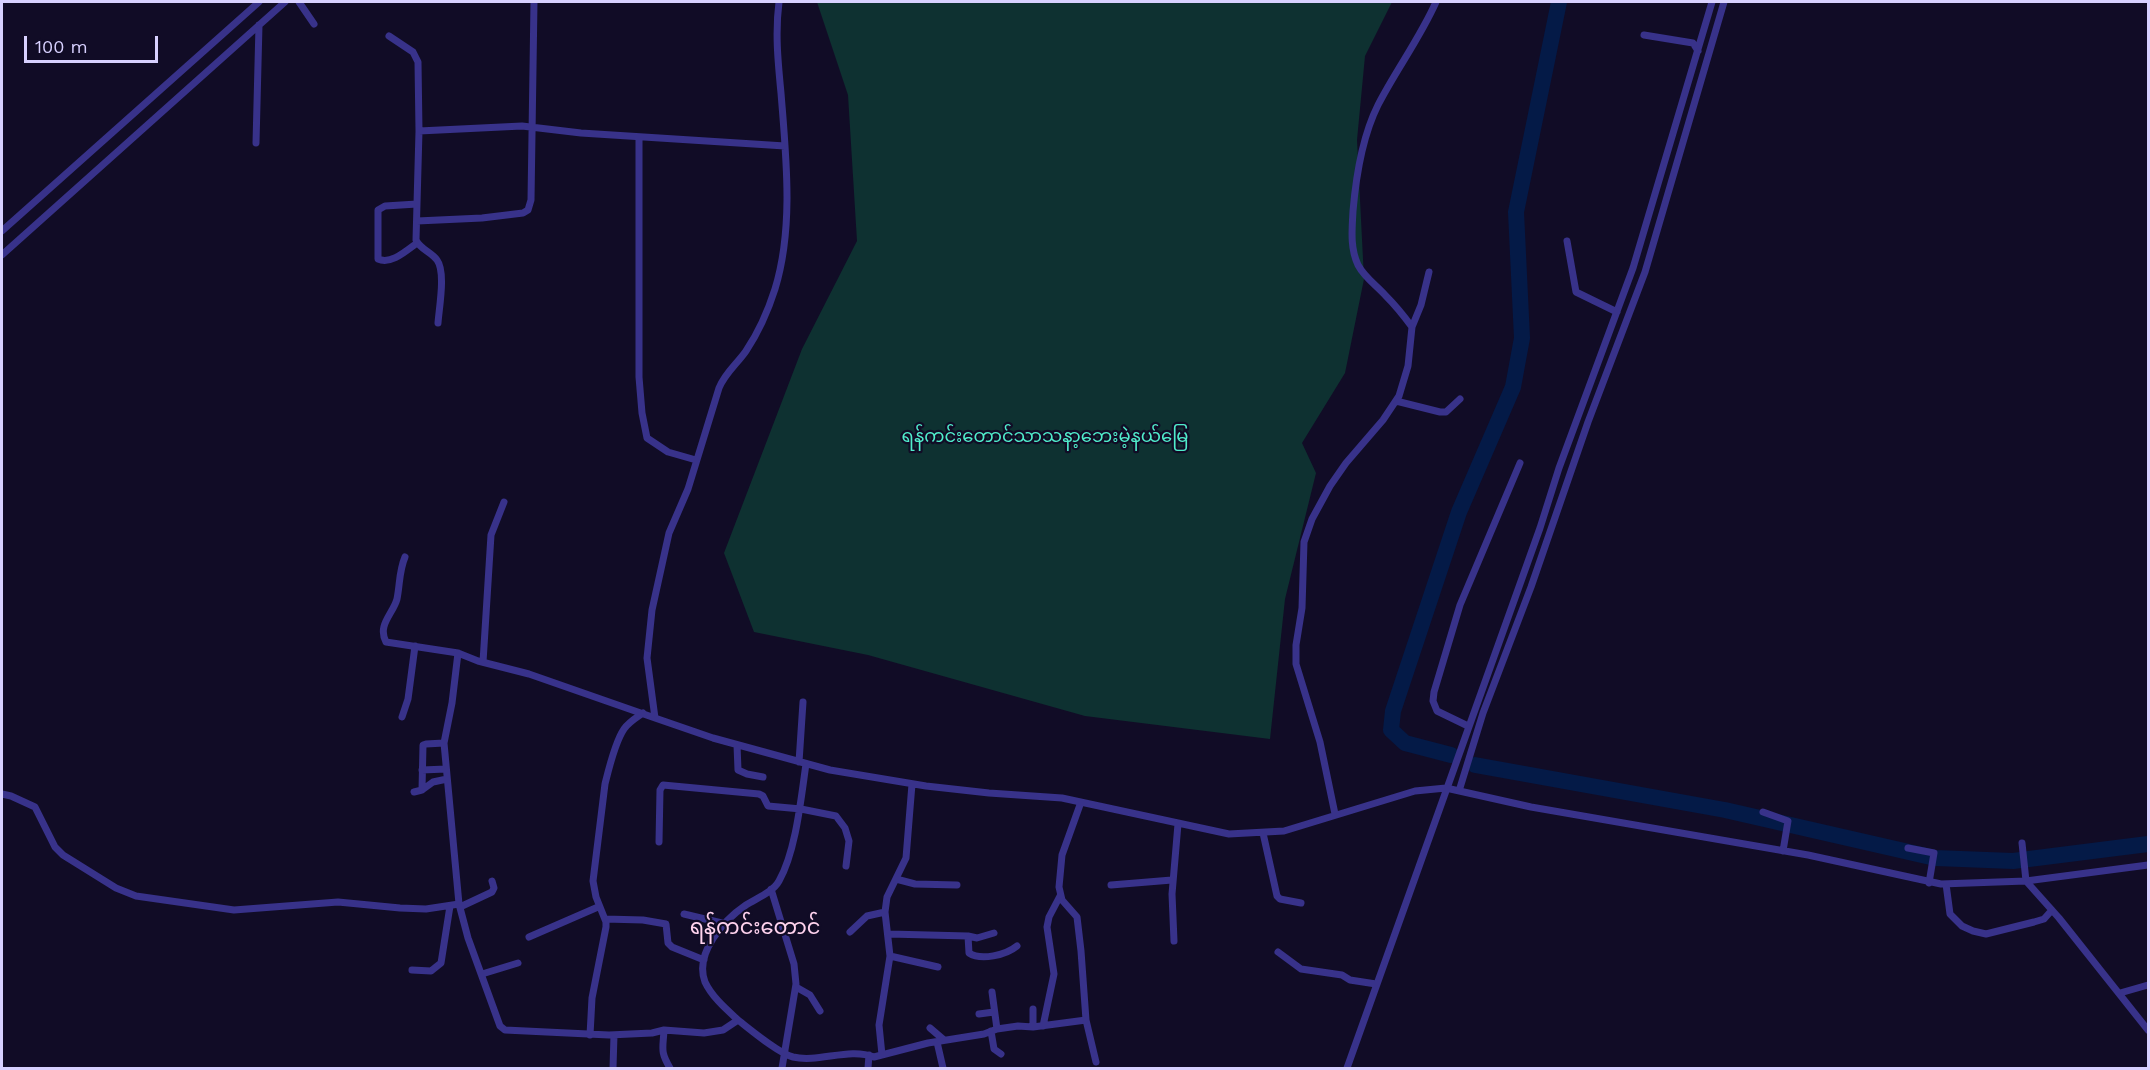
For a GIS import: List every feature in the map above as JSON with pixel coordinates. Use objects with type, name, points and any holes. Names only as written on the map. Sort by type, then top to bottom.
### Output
[{"type":"street","points":[[2,231],[259,2]]},
{"type":"street","points":[[2,255],[285,2]]},
{"type":"street","points":[[299,2],[314,24]]},
{"type":"street","points":[[417,221],[482,218],[523,213],[528,210],[531,200],[534,2]]},
{"type":"street","points":[[655,718],[647,658],[652,610],[669,533],[688,489],[718,388],[724,376],[745,353],[758,330],[769,308],[781,270],[786,219],[785,146],[777,48],[778,2]]},
{"type":"street","points":[[1412,327],[1363,273],[1353,253],[1352,228],[1356,185],[1372,121],[1382,98],[1436,2]]},
{"type":"street","points":[[1458,791],[1483,713],[1531,587],[1608,353],[1617,312],[1633,268],[1712,2]]},
{"type":"street","points":[[1347,1068],[1540,528],[1559,468],[1608,353],[1646,272],[1724,2]]},
{"type":"street","points":[[256,144],[259,25]]},
{"type":"street","points":[[1644,35],[1693,43],[1698,51]]},
{"type":"street","points":[[389,36],[413,52],[418,62],[417,243]]},
{"type":"street","points":[[419,131],[522,126],[639,137],[785,146]]},
{"type":"street","points":[[639,137],[639,377],[642,413],[647,438],[668,452],[696,460]]},
{"type":"street","points":[[417,204],[385,206],[378,210],[378,259],[387,261],[417,243]]},
{"type":"street","points":[[1567,241],[1576,292],[1617,312]]},
{"type":"street","points":[[417,243],[435,258],[440,267],[438,323]]},
{"type":"street","points":[[1335,814],[1320,742],[1296,664],[1296,645],[1302,608],[1304,542],[1312,519],[1330,486],[1396,401],[1408,366],[1412,327],[1421,304],[1429,272]]},
{"type":"street","points":[[1396,401],[1446,412],[1460,399]]},
{"type":"street","points":[[1468,726],[1437,711],[1433,701],[1434,692],[1460,605],[1520,463]]},
{"type":"street","points":[[483,662],[489,587],[490,535],[504,502]]},
{"type":"street","points":[[405,557],[400,570],[396,602],[389,612],[382,632],[386,642],[458,653],[529,674],[737,745],[803,763],[912,784],[989,793],[1062,798],[1229,834],[1284,831],[1415,791],[1447,788],[1531,807],[1783,851],[1946,884],[2026,882],[2148,865]]},
{"type":"street","points":[[402,717],[408,699],[415,646]]},
{"type":"street","points":[[458,653],[453,697],[444,743],[460,905],[468,938],[500,1026],[505,1030],[614,1035],[664,1030],[686,1033],[717,1032],[729,1028],[738,1020]]},
{"type":"street","points":[[803,702],[801,809],[784,871],[779,882],[743,907],[712,941],[704,960],[705,980],[717,1000],[764,1040],[791,1057],[802,1058],[869,1055],[874,1057],[994,1030],[1086,1020]]},
{"type":"street","points":[[590,1035],[592,998],[605,933],[605,919],[598,907],[594,889],[594,867],[608,770],[625,728],[643,713]]},
{"type":"street","points":[[422,790],[423,745],[444,743]]},
{"type":"street","points":[[737,745],[738,770],[763,777]]},
{"type":"street","points":[[422,770],[446,769]]},
{"type":"street","points":[[414,792],[422,790],[433,782],[447,779]]},
{"type":"street","points":[[882,1055],[879,1025],[890,957],[885,912],[887,897],[906,858],[912,784]]},
{"type":"street","points":[[659,842],[660,790],[663,785],[759,794],[763,796],[768,806],[801,809],[832,815],[840,819],[849,841],[846,866]]},
{"type":"street","points":[[2,794],[35,807],[55,847],[63,855],[116,888],[136,896],[234,910],[338,902],[400,908],[450,906],[460,905],[492,892],[494,888],[492,881]]},
{"type":"street","points":[[1043,1026],[1054,974],[1047,927],[1049,917],[1060,896],[1061,858],[1081,802]]},
{"type":"street","points":[[1763,812],[1785,819],[1788,824],[1783,851]]},
{"type":"street","points":[[1174,940],[1172,880],[1178,824]]},
{"type":"street","points":[[1263,833],[1277,896],[1280,899],[1301,903]]},
{"type":"street","points":[[2022,843],[2026,882],[2052,910],[2148,1030]]},
{"type":"street","points":[[1908,848],[1934,853],[1929,882]]},
{"type":"street","points":[[896,879],[908,883],[957,885]]},
{"type":"street","points":[[1111,885],[1172,880]]},
{"type":"street","points":[[1946,884],[1950,914],[1962,926],[1973,931],[1986,934],[2034,922],[2044,919],[2052,910]]},
{"type":"street","points":[[771,889],[794,964],[796,987],[782,1068]]},
{"type":"street","points":[[1060,896],[1077,917],[1086,1020],[1096,1062]]},
{"type":"street","points":[[412,970],[431,971],[441,963],[450,906]]},
{"type":"street","points":[[529,937],[598,907]]},
{"type":"street","points":[[850,932],[867,916],[885,912]]},
{"type":"street","points":[[684,914],[726,924]]},
{"type":"street","points":[[605,919],[666,924],[668,943],[672,947],[704,960]]},
{"type":"street","points":[[889,934],[977,938],[994,933]]},
{"type":"street","points":[[968,936],[969,953],[973,956],[992,956],[1011,951],[1017,945]]},
{"type":"street","points":[[1278,952],[1301,969],[1342,975],[1350,980],[1376,984]]},
{"type":"street","points":[[890,957],[938,967]]},
{"type":"street","points":[[482,974],[518,963]]},
{"type":"street","points":[[2120,993],[2148,985]]},
{"type":"street","points":[[796,987],[810,995],[820,1011]]},
{"type":"street","points":[[992,992],[994,1049],[1001,1054]]},
{"type":"street","points":[[1033,1009],[1033,1027]]},
{"type":"street","points":[[980,1014],[994,1011]]},
{"type":"street","points":[[930,1028],[940,1041],[943,1068]]},
{"type":"street","points":[[664,1030],[661,1049],[664,1061],[670,1068]]},
{"type":"street","points":[[613,1068],[614,1035]]},
{"type":"street","points":[[868,1068],[869,1055]]},
{"type":"green space","name":"ရန်ကင်းတောင်သာသနာ့ဘေးမဲ့နယ်မြေ","points":[[817,2],[1392,2],[1365,56],[1357,140],[1364,279],[1345,373],[1302,443],[1316,473],[1285,599],[1270,739],[1085,716],[868,655],[754,632],[724,553],[802,349],[857,241],[848,95]]},
{"type":"waterway","points":[[1451,755],[1405,743],[1391,730],[1393,711],[1459,512],[1513,387],[1522,338],[1516,212],[1559,2]]},
{"type":"waterway","points":[[1475,765],[1725,810],[1935,858],[2013,861],[2148,844]]},
{"type":"district","name":"ရန်ကင်းတောင်","points":[[755,928]]}]
